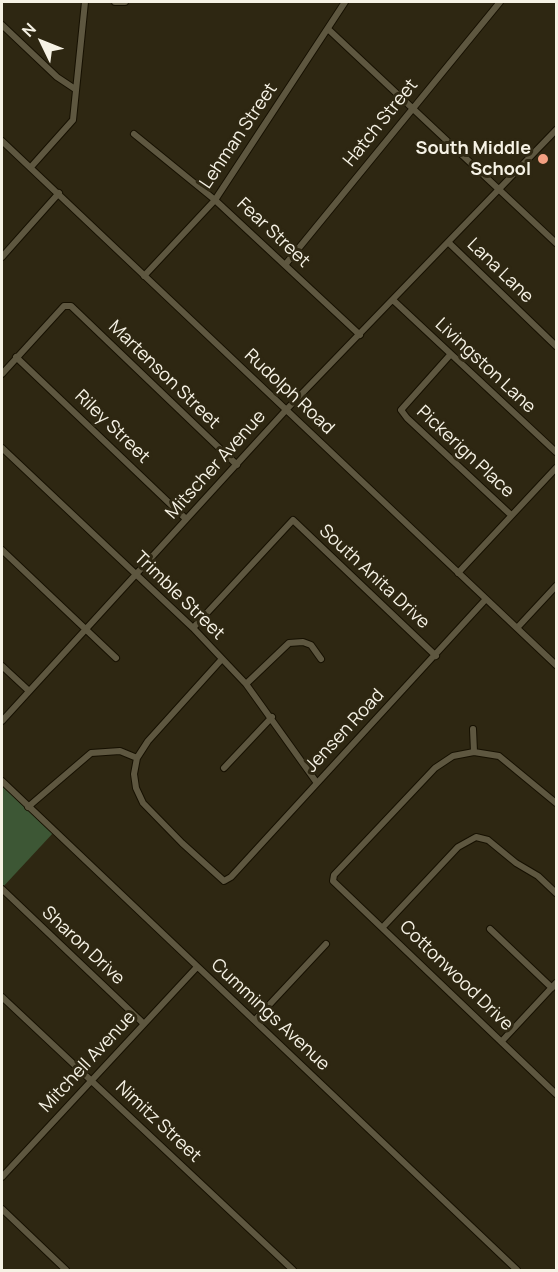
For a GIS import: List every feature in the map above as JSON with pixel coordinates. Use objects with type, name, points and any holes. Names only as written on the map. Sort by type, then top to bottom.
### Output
[{"type":"street","points":[[31,167],[73,120],[85,2]]},
{"type":"street","points":[[115,2],[125,2]]},
{"type":"street","name":"Lehman Street","points":[[144,276],[215,200],[345,2]]},
{"type":"street","name":"Hatch Street","points":[[285,265],[500,2]]},
{"type":"street","points":[[2,26],[57,77],[75,89]]},
{"type":"street","points":[[328,28],[556,243]]},
{"type":"street","name":"Mitscher Avenue","points":[[2,721],[286,410],[556,130]]},
{"type":"street","name":"Fear Street","points":[[134,134],[215,200],[360,335]]},
{"type":"street","name":"Rudolph Road","points":[[2,141],[556,665]]},
{"type":"street","points":[[2,257],[59,194]]},
{"type":"street","name":"Lana Lane","points":[[448,242],[556,346]]},
{"type":"street","points":[[2,245],[7,251]]},
{"type":"street","name":"Livingston Lane","points":[[393,300],[556,452]]},
{"type":"street","name":"Martenson Street","points":[[16,357],[64,306],[71,306],[237,465]]},
{"type":"street","name":"Pickerign Place","points":[[450,355],[401,410],[511,515]]},
{"type":"street","points":[[2,374],[16,357]]},
{"type":"street","name":"Riley Street","points":[[16,357],[186,519]]},
{"type":"street","name":"Trimble Street","points":[[2,448],[193,628],[246,684],[272,717],[317,783]]},
{"type":"street","points":[[458,573],[556,468]]},
{"type":"street","name":"South Anita Drive","points":[[193,628],[292,520],[436,656]]},
{"type":"street","points":[[2,550],[116,658]]},
{"type":"street","points":[[517,628],[556,586]]},
{"type":"street","name":"Jensen Road","points":[[137,758],[134,774],[136,788],[143,803],[224,881],[231,877],[486,599]]},
{"type":"street","points":[[246,684],[289,643],[303,642],[311,645],[321,659]]},
{"type":"street","points":[[28,807],[91,753],[120,751],[137,758],[148,741],[222,659]]},
{"type":"street","points":[[2,666],[29,692]]},
{"type":"street","points":[[224,768],[272,717]]},
{"type":"street","points":[[473,729],[474,752],[499,756],[511,763],[556,803]]},
{"type":"street","name":"Cottonwood Drive","points":[[474,752],[453,756],[435,768],[334,874],[333,881],[556,1094]]},
{"type":"street","name":"Cummings Avenue","points":[[2,781],[517,1270]]},
{"type":"street","points":[[383,927],[458,847],[476,837],[488,840],[516,863],[538,876],[556,893]]},
{"type":"street","name":"Sharon Drive","points":[[2,889],[144,1024]]},
{"type":"street","points":[[490,930],[554,985],[502,1041]]},
{"type":"street","points":[[255,1020],[326,944]]},
{"type":"street","name":"Mitchell Avenue","points":[[2,1177],[197,967]]},
{"type":"street","name":"Nimitz Street","points":[[2,997],[293,1270]]},
{"type":"street","points":[[2,1209],[66,1270]]},
{"type":"green space","points":[[2,781],[54,832],[2,888]]},
{"type":"place","name":"South Middle School","points":[[543,159]]}]
